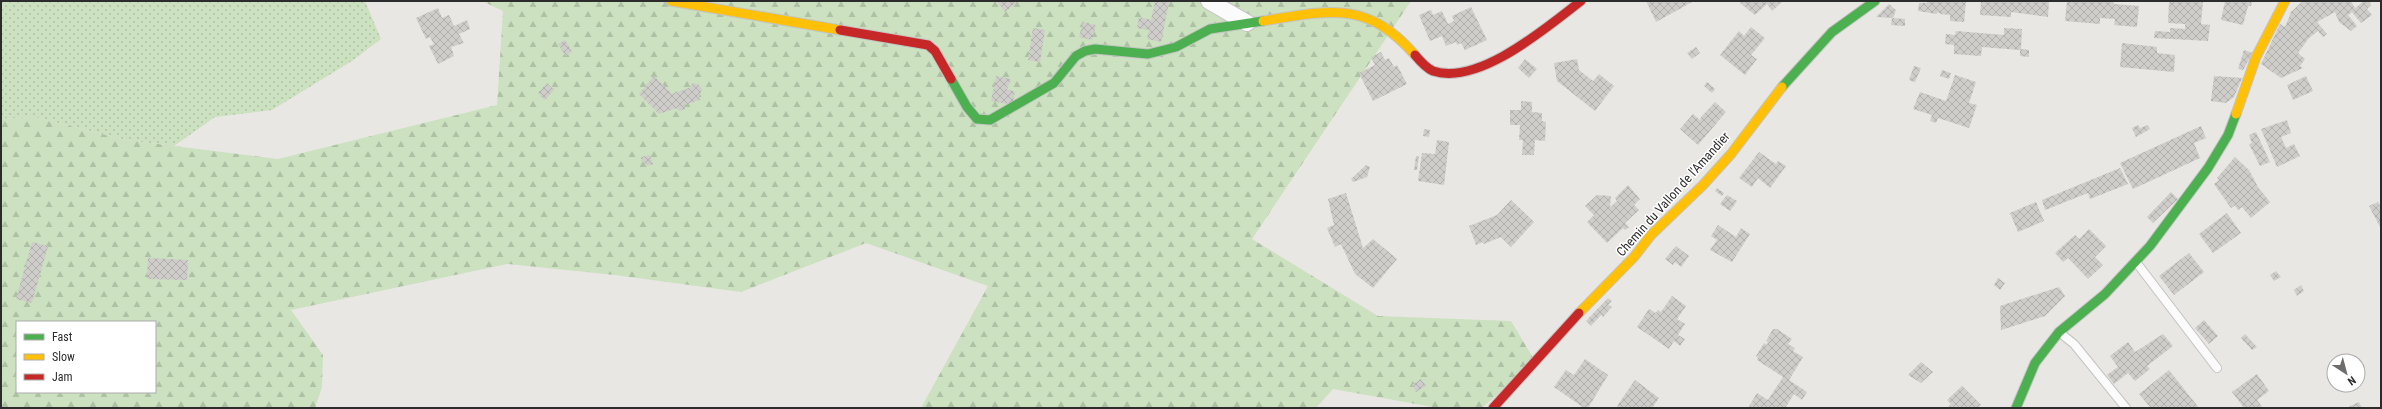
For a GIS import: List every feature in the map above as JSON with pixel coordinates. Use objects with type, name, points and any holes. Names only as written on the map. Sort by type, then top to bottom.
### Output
[{"type":"street","points":[[671,1],[928,45],[935,51],[967,107],[977,119],[982,120],[990,120],[1054,83],[1076,56],[1085,51],[1095,49],[1148,54],[1176,47],[1210,29],[1332,10],[1350,9],[1378,19],[1401,38],[1419,60],[1434,72],[1454,73],[1487,66],[1581,1]]},
{"type":"street","points":[[1209,1],[1247,23]]},
{"type":"street","name":"Chemin du Vallon de l'Amandier","points":[[1496,407],[1560,333],[1634,257],[1651,235],[1703,185],[1731,154],[1770,100],[1832,32],[1875,1]]},
{"type":"street","points":[[2016,408],[2035,364],[2059,332],[2105,294],[2150,246],[2208,168],[2228,135],[2256,57],[2285,1]]},
{"type":"lane","points":[[2135,261],[2217,368]]},
{"type":"lane","points":[[2059,332],[2074,344],[2126,408]]},
{"type":"green space","points":[[1,1],[365,1],[381,39],[352,61],[272,110],[215,117],[174,146],[126,140],[34,117],[1,119]]},
{"type":"green space","points":[[482,1],[1411,1],[1252,239],[1378,316],[1511,321],[1535,361],[1482,408],[1438,408],[1333,389],[1316,408],[921,408],[988,286],[866,243],[741,292],[615,275],[507,264],[291,310],[323,355],[322,387],[315,408],[1,408],[1,119],[34,117],[126,140],[278,159],[497,105],[503,11]]},
{"type":"building","points":[[997,1],[1014,1],[1016,3],[1005,12]]},
{"type":"building","points":[[1155,1],[1169,2],[1161,42],[1147,39],[1149,30],[1137,28],[1139,17],[1151,20]]},
{"type":"building","points":[[1646,1],[1694,1],[1656,22]]},
{"type":"building","points":[[1741,1],[1783,1],[1772,11],[1767,4],[1755,15],[1740,3]]},
{"type":"building","points":[[1927,1],[1966,1],[1964,22],[1950,21],[1950,15],[1940,14],[1937,12],[1937,14],[1918,11],[1919,3],[1927,3]]},
{"type":"building","points":[[1981,1],[2049,1],[2048,17],[2011,12],[2011,17],[1980,15]]},
{"type":"building","points":[[2067,1],[2114,1],[2114,4],[2139,6],[2137,27],[2114,25],[2115,19],[2100,18],[2100,24],[2065,21]]},
{"type":"building","points":[[2169,1],[2203,1],[2201,24],[2210,25],[2208,41],[2154,38],[2155,31],[2170,32],[2170,28],[2185,29],[2185,24],[2168,23]]},
{"type":"building","points":[[2225,1],[2252,1],[2251,6],[2248,6],[2243,25],[2221,20]]},
{"type":"building","points":[[2303,1],[2351,1],[2355,8],[2364,1],[2370,1],[2371,5],[2367,9],[2372,15],[2361,23],[2352,12],[2348,15],[2357,26],[2351,31],[2339,22],[2335,12],[2317,22],[2327,34],[2323,37],[2318,31],[2309,38],[2298,53],[2305,59],[2300,66],[2303,68],[2281,78],[2261,64],[2280,24],[2285,27],[2291,12]]},
{"type":"building","points":[[1889,4],[1896,10],[1893,18],[1876,17]]},
{"type":"building","points":[[1471,7],[1487,40],[1465,50],[1461,43],[1457,45],[1456,42],[1446,46],[1442,36],[1430,41],[1419,15],[1431,10],[1433,15],[1442,11],[1448,24],[1454,21],[1452,16]]},
{"type":"building","points":[[438,8],[442,18],[449,15],[454,26],[467,20],[470,29],[459,34],[464,43],[451,47],[454,56],[438,64],[429,46],[434,44],[430,37],[426,39],[416,18]]},
{"type":"building","points":[[1892,18],[1905,19],[1905,26],[1891,25]]},
{"type":"building","points":[[1083,22],[1096,25],[1092,40],[1079,37]]},
{"type":"building","points":[[1751,27],[1765,38],[1751,55],[1757,59],[1745,75],[1720,55],[1739,31],[1744,36]]},
{"type":"building","points":[[1033,28],[1045,30],[1040,62],[1028,60]]},
{"type":"building","points":[[2004,28],[2022,29],[2021,49],[2029,50],[2029,57],[2020,56],[2020,50],[1982,47],[1981,56],[1954,54],[1954,45],[1945,44],[1946,34],[1955,35],[1956,31],[2004,35]]},
{"type":"building","points":[[565,40],[572,51],[566,56],[558,44]]},
{"type":"building","points":[[2122,43],[2157,47],[2157,53],[2175,55],[2174,72],[2120,67]]},
{"type":"building","points":[[1696,47],[1700,53],[1692,59],[1687,53]]},
{"type":"building","points":[[2244,50],[2253,53],[2243,70],[2238,69]]},
{"type":"building","points":[[1381,52],[1385,60],[1389,58],[1394,67],[1397,65],[1407,84],[1373,101],[1359,73],[1375,65],[1371,57]]},
{"type":"building","points":[[1525,59],[1537,69],[1529,78],[1518,68]]},
{"type":"building","points":[[1577,59],[1579,70],[1593,81],[1599,74],[1614,86],[1595,111],[1557,81],[1554,63]]},
{"type":"building","points":[[1914,66],[1921,68],[1915,82],[1909,80]]},
{"type":"building","points":[[1942,70],[1951,73],[1949,79],[1940,76]]},
{"type":"building","points":[[1955,75],[1976,82],[1969,103],[1977,105],[1969,128],[1938,118],[1936,123],[1930,121],[1932,115],[1913,109],[1920,92],[1946,101]]},
{"type":"building","points":[[654,76],[672,94],[689,88],[693,83],[698,84],[702,89],[699,96],[700,100],[684,105],[685,109],[679,111],[677,108],[659,114],[639,94]]},
{"type":"building","points":[[996,76],[1011,79],[1007,89],[1015,92],[1013,102],[1006,104],[991,101]]},
{"type":"building","points":[[2214,76],[2242,78],[2234,97],[2226,103],[2211,101]]},
{"type":"building","points":[[2306,76],[2313,91],[2293,100],[2287,85]]},
{"type":"building","points":[[1707,82],[1715,89],[1712,93],[1704,86]]},
{"type":"building","points":[[547,83],[554,90],[545,100],[538,93]]},
{"type":"building","points":[[1521,101],[1532,102],[1532,112],[1542,113],[1542,121],[1546,122],[1545,141],[1535,140],[1534,155],[1522,155],[1523,140],[1519,140],[1520,125],[1510,125],[1510,110],[1521,110]]},
{"type":"building","points":[[1715,102],[1726,112],[1698,145],[1680,129],[1693,114],[1700,120]]},
{"type":"building","points":[[2287,120],[2291,133],[2281,137],[2286,148],[2294,144],[2300,156],[2277,167],[2261,129]]},
{"type":"building","points":[[2138,125],[2140,128],[2148,125],[2150,129],[2136,137],[2132,128]]},
{"type":"building","points":[[2201,126],[2206,138],[2194,143],[2200,158],[2133,189],[2120,163]]},
{"type":"building","points":[[1424,129],[1430,130],[1429,137],[1423,136]]},
{"type":"building","points":[[2256,132],[2270,162],[2260,166],[2249,144],[2252,143],[2249,135]]},
{"type":"building","points":[[1437,140],[1449,142],[1444,185],[1418,181],[1422,153],[1435,154]]},
{"type":"building","points":[[1759,152],[1776,164],[1778,161],[1786,166],[1770,188],[1758,178],[1752,187],[1739,178]]},
{"type":"building","points":[[650,155],[653,164],[647,166],[641,160],[641,157]]},
{"type":"building","points":[[1416,156],[1419,156],[1417,170],[1414,170]]},
{"type":"building","points":[[2235,157],[2249,170],[2258,187],[2270,202],[2251,218],[2242,207],[2238,210],[2235,206],[2239,203],[2231,208],[2214,184],[2219,180],[2217,178]]},
{"type":"building","points":[[1366,165],[1370,167],[1367,177],[1353,182],[1351,179]]},
{"type":"building","points":[[2120,168],[2128,184],[2090,199],[2088,193],[2045,210],[2042,200]]},
{"type":"building","points":[[1628,185],[1640,199],[1634,205],[1639,210],[1625,223],[1629,227],[1625,230],[1623,228],[1607,243],[1587,222],[1594,215],[1585,206],[1597,195],[1611,196],[1610,207],[1617,201],[1615,198]]},
{"type":"building","points":[[1717,188],[1724,193],[1722,196],[1715,191]]},
{"type":"building","points":[[2171,192],[2178,199],[2153,223],[2147,217]]},
{"type":"building","points":[[1346,193],[1363,248],[1373,239],[1397,259],[1373,288],[1355,274],[1341,244],[1335,247],[1327,228],[1334,225],[1328,199]]},
{"type":"building","points":[[1727,195],[1737,201],[1730,211],[1720,204]]},
{"type":"building","points":[[1511,200],[1534,222],[1511,247],[1501,237],[1484,244],[1483,242],[1476,245],[1469,226],[1497,215]]},
{"type":"building","points":[[2036,202],[2044,221],[2018,232],[2010,213]]},
{"type":"building","points":[[2378,202],[2381,207],[2381,229],[2369,206]]},
{"type":"building","points":[[2227,213],[2241,233],[2213,253],[2199,234]]},
{"type":"building","points":[[1718,225],[1736,237],[1741,228],[1750,234],[1732,262],[1710,250],[1717,240],[1711,236]]},
{"type":"building","points":[[2089,229],[2106,246],[2095,257],[2103,265],[2088,279],[2068,258],[2063,262],[2055,253],[2075,235],[2079,239]]},
{"type":"building","points":[[32,242],[48,246],[32,303],[16,299]]},
{"type":"building","points":[[1676,246],[1689,256],[1681,267],[1675,262],[1673,265],[1665,259]]},
{"type":"building","points":[[2189,253],[2204,272],[2174,295],[2159,276]]},
{"type":"building","points":[[148,258],[188,260],[187,280],[147,279]]},
{"type":"building","points":[[2276,271],[2281,277],[2274,281],[2270,275]]},
{"type":"building","points":[[1998,278],[2005,283],[2000,290],[1994,285]]},
{"type":"building","points":[[2301,285],[2304,291],[2297,296],[2294,290]]},
{"type":"building","points":[[2059,287],[2065,296],[2045,316],[2001,330],[2000,306]]},
{"type":"building","points":[[1672,296],[1686,306],[1677,319],[1685,324],[1678,335],[1685,339],[1680,346],[1674,341],[1669,349],[1637,327],[1649,309],[1656,313],[1658,310],[1661,312]]},
{"type":"building","points":[[1608,298],[1612,301],[1608,305],[1612,307],[1603,317],[1601,315],[1591,326],[1586,321]]},
{"type":"building","points":[[2204,320],[2218,336],[2209,344],[2195,328]]},
{"type":"building","points":[[1773,329],[1777,329],[1792,339],[1788,344],[1795,348],[1793,351],[1803,357],[1789,380],[1807,392],[1802,400],[1794,394],[1785,408],[1748,408],[1757,393],[1768,400],[1783,377],[1757,360],[1758,357],[1756,356],[1764,343],[1767,345],[1768,342],[1766,341]]},
{"type":"building","points":[[2163,334],[2173,346],[2147,366],[2150,369],[2135,381],[2128,373],[2114,384],[2107,375],[2118,367],[2110,356],[2128,342],[2135,352]]},
{"type":"building","points":[[2245,334],[2257,347],[2252,350],[2241,338]]},
{"type":"building","points":[[1585,359],[1608,375],[1588,408],[1584,408],[1554,387],[1566,370],[1574,375]]},
{"type":"building","points":[[1921,362],[1933,372],[1921,383],[1908,375]]},
{"type":"building","points":[[2169,370],[2199,408],[2151,408],[2139,394]]},
{"type":"building","points":[[2257,374],[2269,391],[2257,400],[2263,408],[2244,408],[2232,392]]},
{"type":"building","points":[[1421,379],[1426,386],[1416,392],[1412,385]]},
{"type":"building","points":[[1635,380],[1659,398],[1652,408],[1620,408],[1617,406]]},
{"type":"building","points":[[1962,386],[1981,405],[1978,408],[1947,408],[1951,404],[1947,400]]},
{"type":"building","points":[[2359,402],[2362,408],[2346,408]]},
{"type":"traffic: fast","points":[[1782,87],[1832,32],[1875,1]]},
{"type":"traffic: fast","points":[[951,79],[967,107],[977,119],[990,120],[1054,83],[1076,56],[1085,51],[1095,49],[1148,54],[1176,47],[1210,29],[1263,21]]},
{"type":"traffic: fast","points":[[2016,408],[2035,363],[2059,332],[2105,294],[2150,246],[2208,168],[2228,135],[2236,114]]},
{"type":"traffic: slow","points":[[671,1],[840,30]]},
{"type":"traffic: slow","points":[[2236,114],[2256,57],[2285,1]]},
{"type":"traffic: slow","points":[[1263,21],[1328,12],[1346,13],[1363,17],[1380,25],[1397,37],[1415,55]]},
{"type":"traffic: slow","points":[[1579,313],[1634,257],[1651,235],[1703,185],[1731,154],[1782,87]]},
{"type":"traffic: jam","points":[[1415,55],[1421,62],[1433,71],[1451,73],[1471,70],[1512,51],[1531,39],[1581,1]]},
{"type":"traffic: jam","points":[[840,30],[928,45],[935,51],[951,79]]},
{"type":"traffic: jam","points":[[1493,408],[1579,313]]}]
